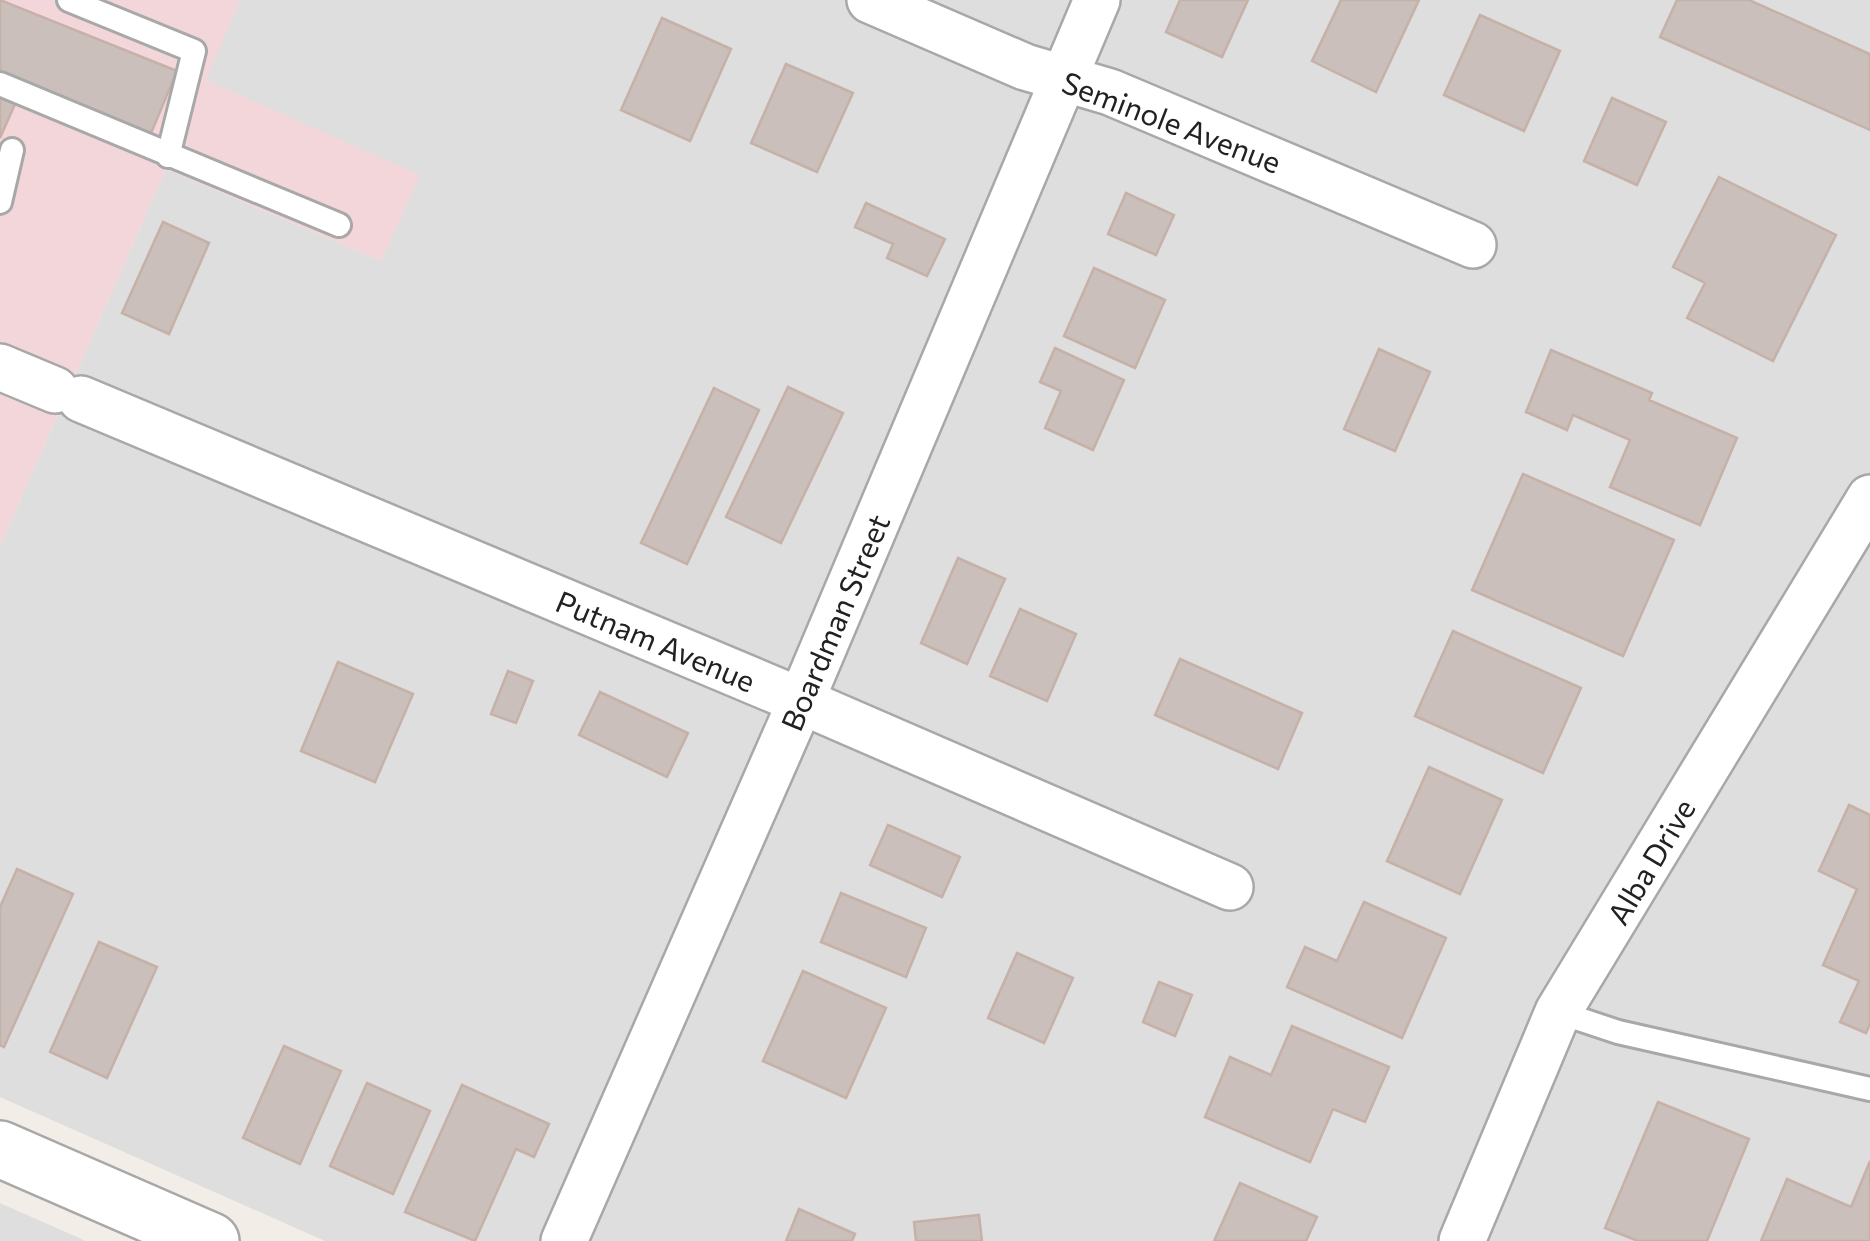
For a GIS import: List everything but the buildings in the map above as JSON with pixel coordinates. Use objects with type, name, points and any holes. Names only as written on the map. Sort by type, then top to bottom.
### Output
[{"type":"street","name":"Seminole Avenue","points":[[870,0],[1025,67],[1110,92],[1473,245]]},
{"type":"street","name":"Boardman Street","points":[[564,1241],[801,701],[1097,0]]},
{"type":"street","name":"Putnam Avenue","points":[[0,367],[801,701],[1230,887]]},
{"type":"street","name":"Alba Drive","points":[[1462,1241],[1558,1012],[1870,498]]},
{"type":"street","points":[[0,1149],[211,1241]]},
{"type":"lane","points":[[69,0],[194,51],[168,156]]},
{"type":"lane","points":[[0,84],[339,224]]},
{"type":"lane","points":[[0,202],[12,150]]},
{"type":"lane","points":[[1558,1012],[1636,1036],[1870,1089]]},
{"type":"shaded area","points":[[0,0],[240,0],[206,80],[420,175],[381,261],[166,169],[0,546]]},
{"type":"shaded area","points":[[240,0],[1870,0],[1870,1241],[325,1241],[0,1097],[0,546],[166,169],[381,261],[419,176],[205,80]]},
{"type":"shaded area","points":[[0,1203],[86,1241],[0,1241]]}]
